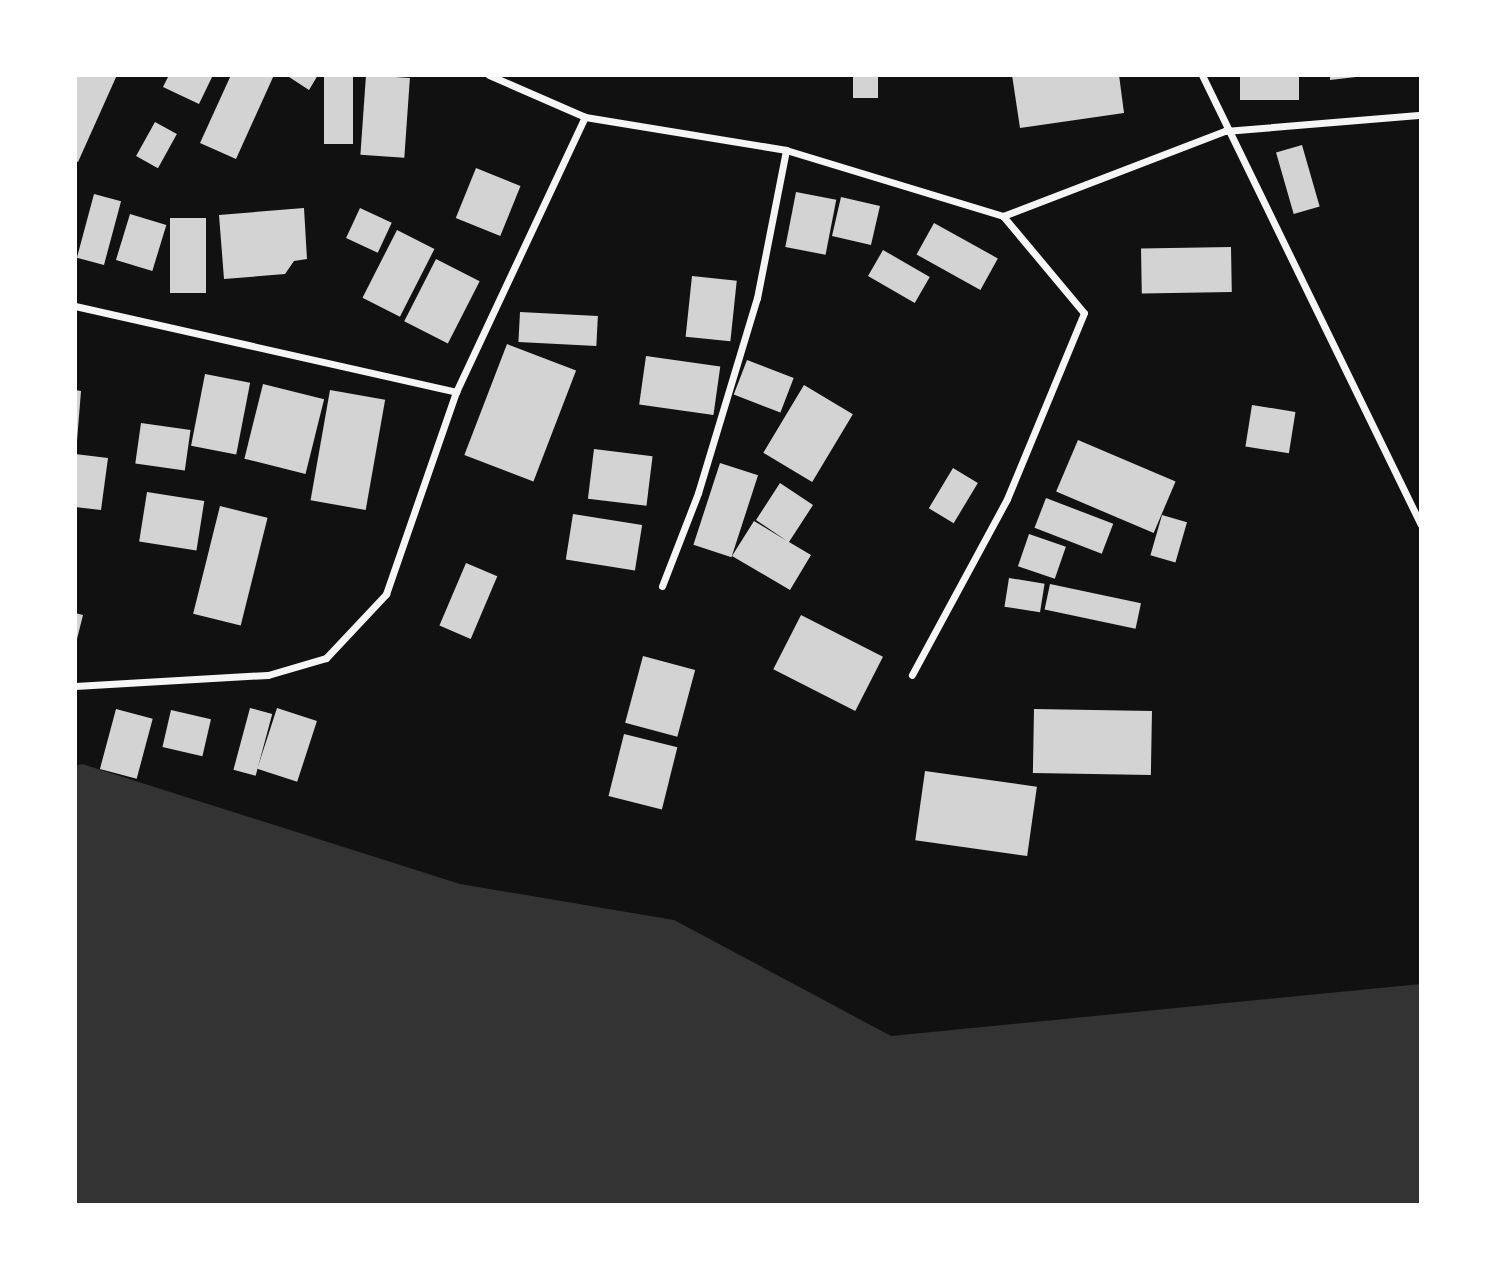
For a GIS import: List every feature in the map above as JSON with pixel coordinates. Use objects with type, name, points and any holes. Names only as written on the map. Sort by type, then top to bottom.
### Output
[{"type":"street","points":[[489,75],[585,117],[786,150],[1003,216],[1084,313],[1007,499],[912,675]]},
{"type":"street","points":[[1202,75],[1224,131],[1421,525]]},
{"type":"street","points":[[1003,216],[1224,131],[1421,115]]},
{"type":"street","points":[[75,686],[268,676],[326,658],[386,594],[456,392],[585,117]]},
{"type":"street","points":[[662,586],[698,493],[757,298],[786,150]]},
{"type":"street","points":[[75,306],[456,392]]},
{"type":"shaded area","points":[[82,764],[460,884],[674,920],[891,1036],[1421,984],[1421,1205],[75,1205],[75,766]]},
{"type":"building","points":[[75,75],[117,75],[78,162],[75,161]]},
{"type":"building","points":[[169,75],[213,75],[199,104],[163,87]]},
{"type":"building","points":[[231,75],[274,75],[236,159],[200,143]]},
{"type":"building","points":[[286,75],[318,75],[309,90]]},
{"type":"building","points":[[324,75],[353,75],[353,144],[324,144]]},
{"type":"building","points":[[366,75],[410,78],[404,158],[360,155]]},
{"type":"building","points":[[853,75],[878,75],[878,98],[853,98]]},
{"type":"building","points":[[1012,75],[1119,75],[1124,113],[1020,128]]},
{"type":"building","points":[[1240,75],[1299,75],[1299,100],[1240,100]]},
{"type":"building","points":[[1330,75],[1355,75],[1356,77],[1330,80]]},
{"type":"building","points":[[155,122],[177,134],[158,168],[136,156]]},
{"type":"building","points":[[1302,145],[1320,207],[1294,214],[1276,152]]},
{"type":"building","points":[[476,168],[521,186],[500,236],[456,218]]},
{"type":"building","points":[[796,192],[836,200],[826,255],[785,247]]},
{"type":"building","points":[[94,194],[121,201],[104,265],[77,258]]},
{"type":"building","points":[[841,197],[880,206],[871,245],[832,236]]},
{"type":"building","points":[[304,208],[307,259],[294,261],[285,274],[224,279],[219,215]]},
{"type":"building","points":[[360,208],[392,223],[378,253],[346,238]]},
{"type":"building","points":[[130,214],[166,225],[152,271],[116,260]]},
{"type":"building","points":[[170,218],[206,218],[206,293],[170,293]]},
{"type":"building","points":[[934,223],[998,258],[980,290],[917,254]]},
{"type":"building","points":[[397,230],[434,249],[400,317],[362,298]]},
{"type":"building","points":[[1231,247],[1232,292],[1142,294],[1141,249]]},
{"type":"building","points":[[883,250],[930,277],[915,303],[868,276]]},
{"type":"building","points":[[436,259],[480,281],[448,344],[404,321]]},
{"type":"building","points":[[692,276],[737,281],[730,341],[686,337]]},
{"type":"building","points":[[520,312],[598,316],[596,346],[518,342]]},
{"type":"building","points":[[507,344],[576,371],[533,482],[464,455]]},
{"type":"building","points":[[646,356],[720,366],[713,415],[639,405]]},
{"type":"building","points":[[747,360],[794,378],[780,412],[734,395]]},
{"type":"building","points":[[205,374],[250,383],[236,454],[191,446]]},
{"type":"building","points":[[263,384],[324,399],[306,474],[244,459]]},
{"type":"building","points":[[804,385],[853,414],[812,482],[763,453]]},
{"type":"building","points":[[75,390],[81,391],[77,441],[75,441]]},
{"type":"building","points":[[330,390],[385,400],[366,510],[311,500]]},
{"type":"building","points":[[1252,405],[1295,412],[1289,453],[1245,446]]},
{"type":"building","points":[[141,423],[191,430],[185,471],[135,464]]},
{"type":"building","points":[[1078,440],[1176,481],[1154,533],[1056,492]]},
{"type":"building","points":[[594,449],[653,456],[646,506],[588,499]]},
{"type":"building","points":[[75,454],[108,458],[101,510],[75,507]]},
{"type":"building","points":[[720,463],[758,475],[731,557],[693,545]]},
{"type":"building","points":[[953,468],[978,483],[954,523],[929,508]]},
{"type":"building","points":[[780,483],[813,505],[789,542],[811,555],[790,590],[732,556],[754,521],[787,541],[756,520]]},
{"type":"building","points":[[147,492],[204,501],[196,550],[139,541]]},
{"type":"building","points":[[1046,498],[1113,524],[1102,554],[1035,528]]},
{"type":"building","points":[[220,506],[268,518],[241,626],[193,614]]},
{"type":"building","points":[[573,514],[642,525],[635,570],[566,559]]},
{"type":"building","points":[[1162,515],[1187,522],[1175,563],[1150,555]]},
{"type":"building","points":[[1029,534],[1066,547],[1055,579],[1018,566]]},
{"type":"building","points":[[466,563],[497,576],[471,639],[439,626]]},
{"type":"building","points":[[1009,578],[1045,584],[1040,612],[1004,607]]},
{"type":"building","points":[[1050,584],[1141,603],[1136,629],[1045,609]]},
{"type":"building","points":[[75,613],[83,615],[76,643],[75,643]]},
{"type":"building","points":[[801,615],[883,657],[855,711],[773,669]]},
{"type":"building","points":[[643,656],[695,670],[677,737],[625,723]]},
{"type":"building","points":[[250,708],[272,714],[256,776],[233,770]]},
{"type":"building","points":[[277,708],[317,721],[297,782],[257,769]]},
{"type":"building","points":[[116,709],[153,719],[137,779],[100,769]]},
{"type":"building","points":[[1034,709],[1152,711],[1151,775],[1033,773]]},
{"type":"building","points":[[171,710],[211,719],[202,756],[162,747]]},
{"type":"building","points":[[624,734],[677,747],[662,809],[609,796]]},
{"type":"building","points":[[925,771],[1037,787],[1027,856],[915,840]]}]
